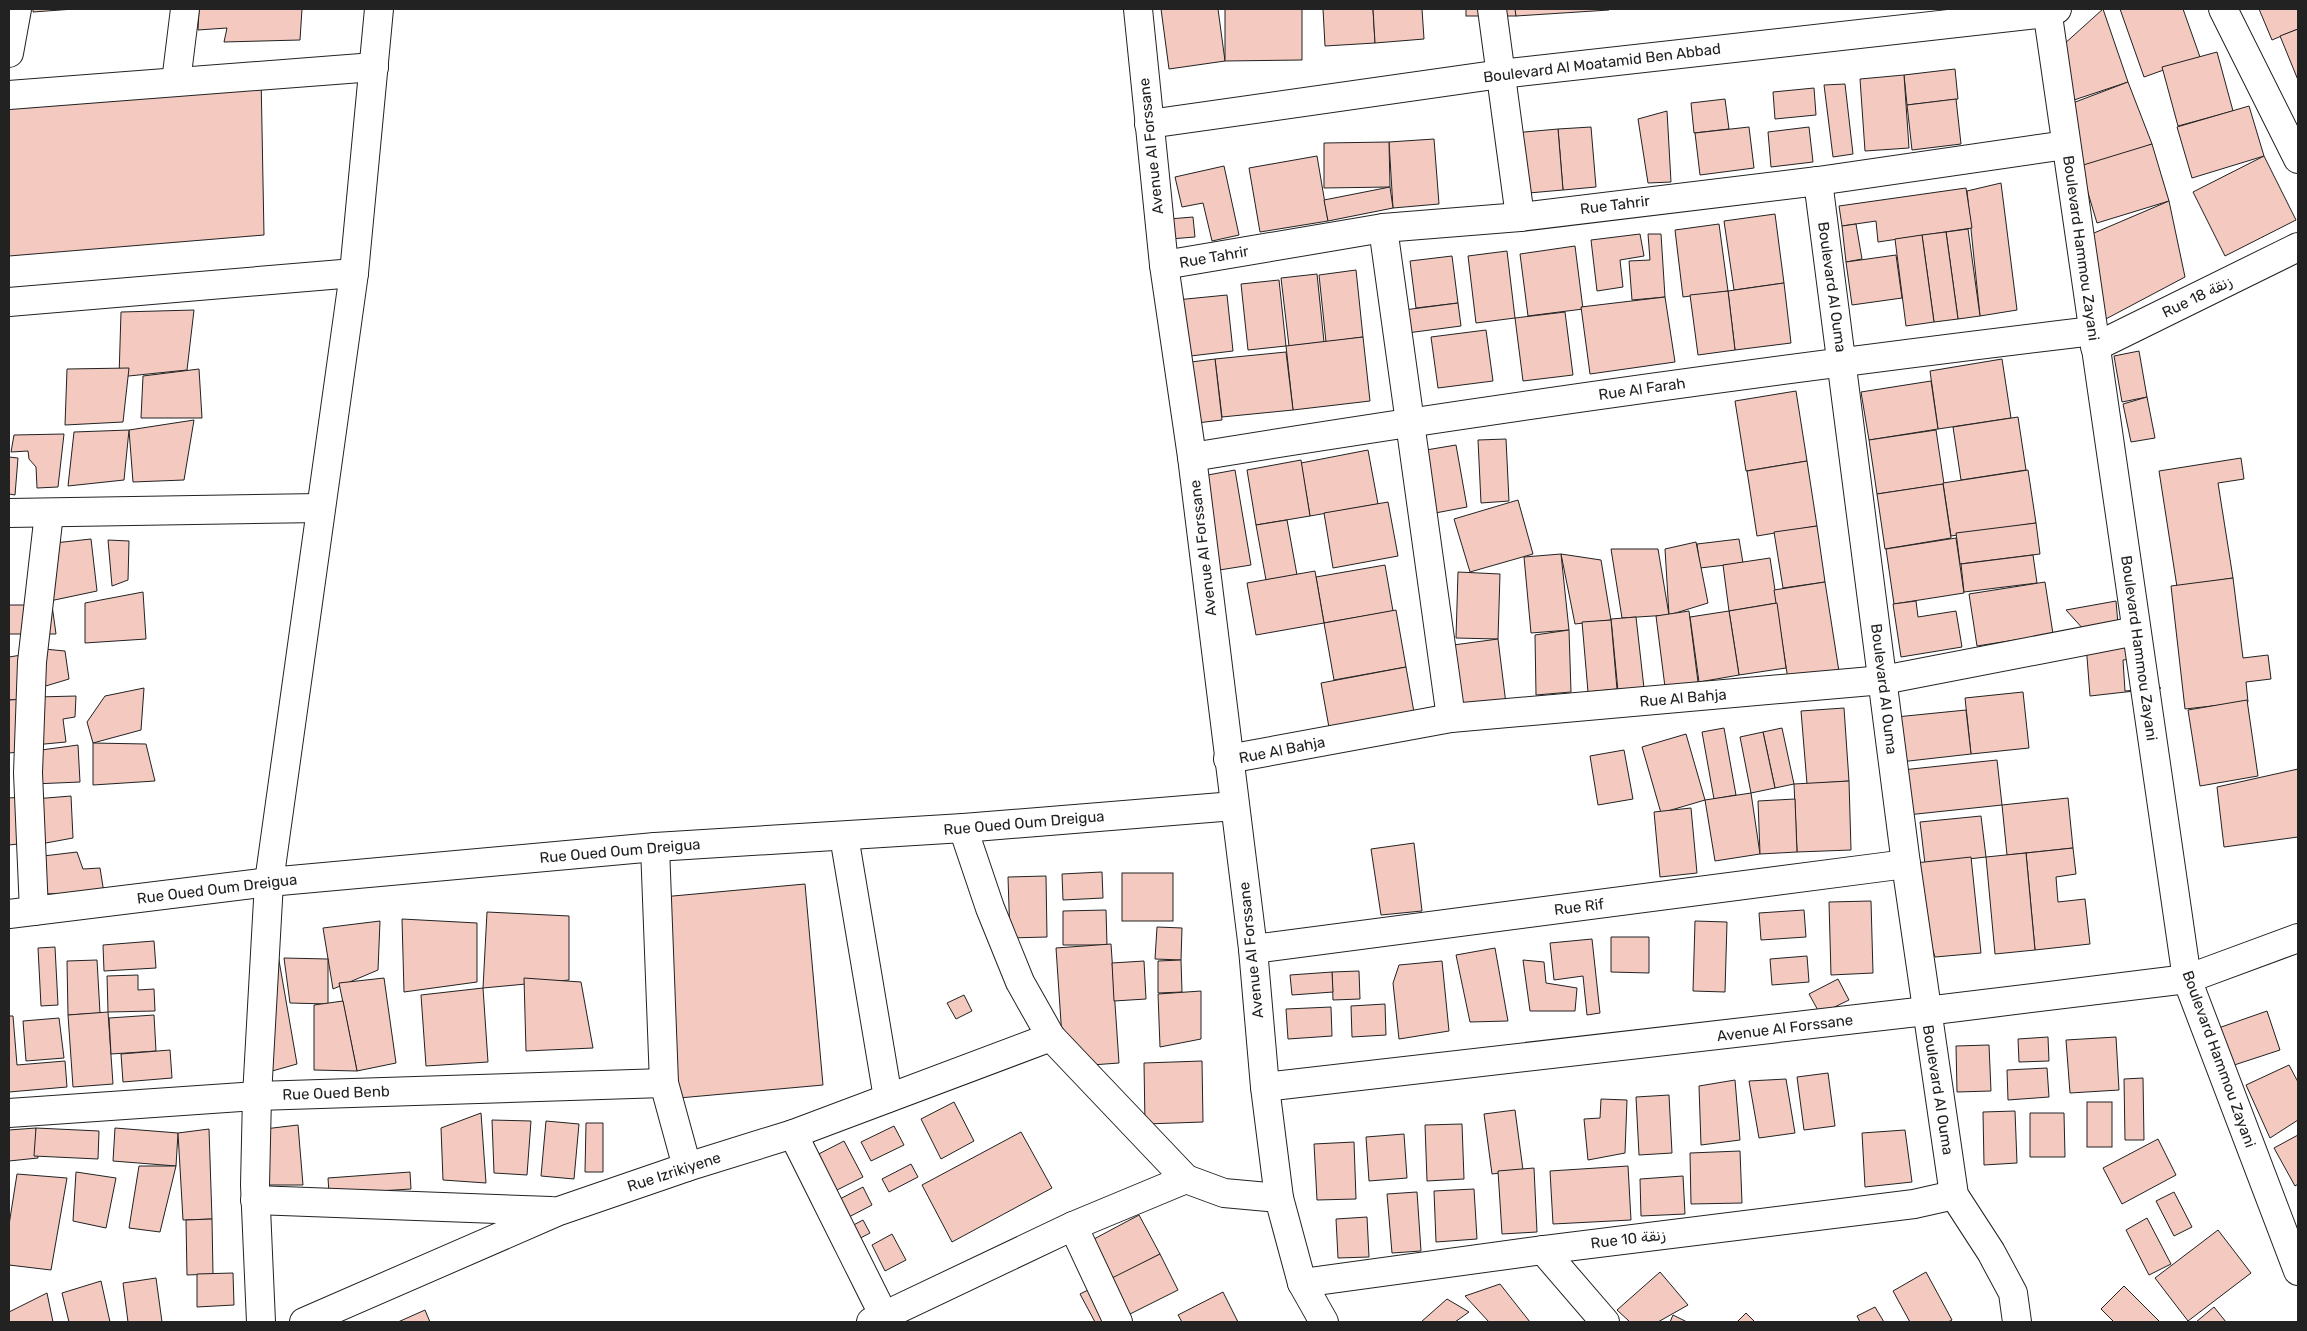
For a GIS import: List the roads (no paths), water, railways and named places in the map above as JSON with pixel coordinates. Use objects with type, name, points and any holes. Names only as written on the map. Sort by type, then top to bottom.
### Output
[{"type":"street","points":[[9,52],[17,9]]},
{"type":"street","points":[[176,82],[185,9]]},
{"type":"street","points":[[261,1322],[255,1200],[257,1096],[269,882],[354,273],[379,9]]},
{"type":"street","name":"Avenue Al Forssane","points":[[1138,9],[1164,265],[1192,457],[1228,760],[1253,949],[1265,1087],[1279,1198],[1302,1283],[1324,1322]]},
{"type":"street","points":[[1492,9],[1520,217]]},
{"type":"street","points":[[2223,9],[2298,159]]},
{"type":"street","name":"Boulevard Al Moatamid Ben Abbad","points":[[1149,124],[1501,74],[2050,10]]},
{"type":"street","name":"Boulevard Hammou Zayani","points":[[2050,10],[2066,145],[2187,979],[2298,1271]]},
{"type":"street","points":[[9,95],[374,67]]},
{"type":"street","name":"Rue Tahrir","points":[[1164,265],[1383,228],[1520,217],[1818,182],[2066,145]]},
{"type":"street","name":"Boulevard Al Ouma","points":[[1818,182],[1843,361],[1906,864],[1954,1195]]},
{"type":"street","points":[[1383,228],[1451,718]]},
{"type":"street","name":"Rue 18 زنقة","points":[[2094,339],[2298,247]]},
{"type":"street","points":[[9,302],[354,273]]},
{"type":"street","name":"Rue Al Farah","points":[[1192,457],[1410,421],[1843,361],[2094,339]]},
{"type":"street","points":[[9,513],[320,508]]},
{"type":"street","points":[[21,913],[32,662],[49,513]]},
{"type":"street","name":"Rue Al Bahja","points":[[1228,760],[1451,718],[1883,680],[2136,631]]},
{"type":"street","name":"Rue Oued Oum Dreigua","points":[[21,913],[269,882],[655,847],[963,828],[1234,806]]},
{"type":"street","points":[[963,828],[990,908],[1020,982],[1051,1037],[1186,1179],[1224,1193],[1279,1198]]},
{"type":"street","points":[[844,836],[888,1098]]},
{"type":"street","points":[[655,847],[664,1083],[687,1167]]},
{"type":"street","name":"Rue Rif","points":[[1253,949],[1906,864]]},
{"type":"street","name":"Avenue Al Forssane","points":[[1265,1087],[1926,1012],[2187,979],[2298,938]]},
{"type":"street","name":"Rue Izrikiyene","points":[[304,1322],[559,1211],[687,1167],[793,1134],[1051,1037]]},
{"type":"street","name":"Rue Oued Benb","points":[[9,1113],[257,1096],[664,1083]]},
{"type":"street","points":[[793,1134],[881,1320],[1073,1226],[1186,1179]]},
{"type":"street","points":[[1954,1195],[1991,1252],[2013,1293],[2016,1322]]},
{"type":"street","name":"Rue 10 زنقة","points":[[1302,1283],[1543,1250],[1914,1204],[1954,1195]]},
{"type":"street","points":[[255,1200],[559,1211]]},
{"type":"street","points":[[1073,1226],[1118,1322]]},
{"type":"street","points":[[1543,1250],[1605,1322]]}]
